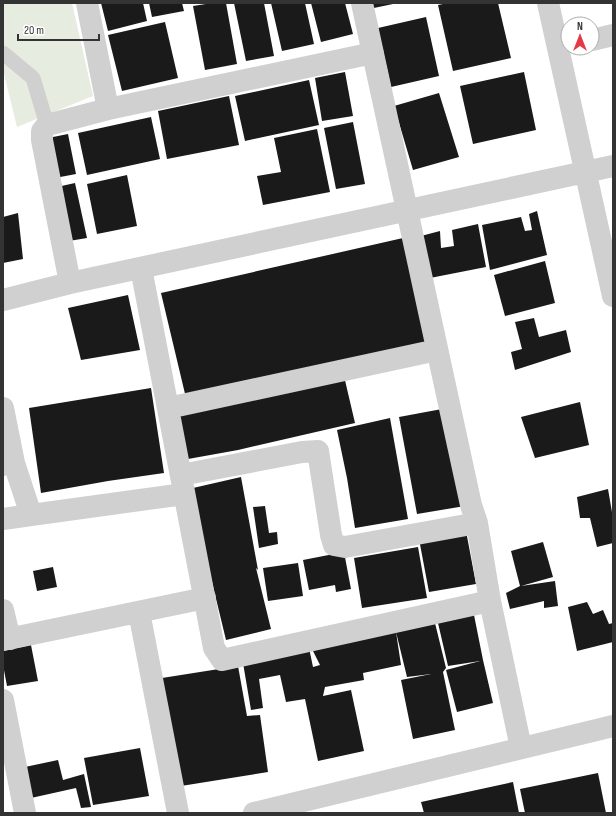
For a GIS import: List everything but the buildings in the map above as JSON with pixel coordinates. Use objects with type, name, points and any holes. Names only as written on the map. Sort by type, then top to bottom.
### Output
[{"type":"street","points":[[87,3],[108,109]]},
{"type":"street","points":[[362,3],[437,350],[477,523],[490,601],[521,748]]},
{"type":"street","points":[[548,3],[560,38]]},
{"type":"street","points":[[600,38],[613,35]]},
{"type":"street","points":[[70,283],[42,140],[42,131],[47,125],[108,109],[373,53]]},
{"type":"street","points":[[565,56],[585,172],[613,296]]},
{"type":"street","points":[[3,300],[70,283],[613,166]]},
{"type":"street","points":[[141,268],[214,648],[222,660],[490,601]]},
{"type":"street","points":[[168,408],[437,350]]},
{"type":"street","points":[[3,408],[9,464],[31,515]]},
{"type":"street","points":[[3,519],[31,515],[182,485],[302,452],[318,451],[330,535],[334,545],[346,547],[477,523]]},
{"type":"street","points":[[3,610],[7,640],[204,598]]},
{"type":"street","points":[[139,612],[178,813]]},
{"type":"street","points":[[4,711],[25,813]]},
{"type":"street","points":[[254,813],[613,726]]},
{"type":"lane","points":[[3,53],[33,78],[47,125]]},
{"type":"shaded area","points":[[3,3],[72,3],[93,96],[17,127],[3,70]]}]
